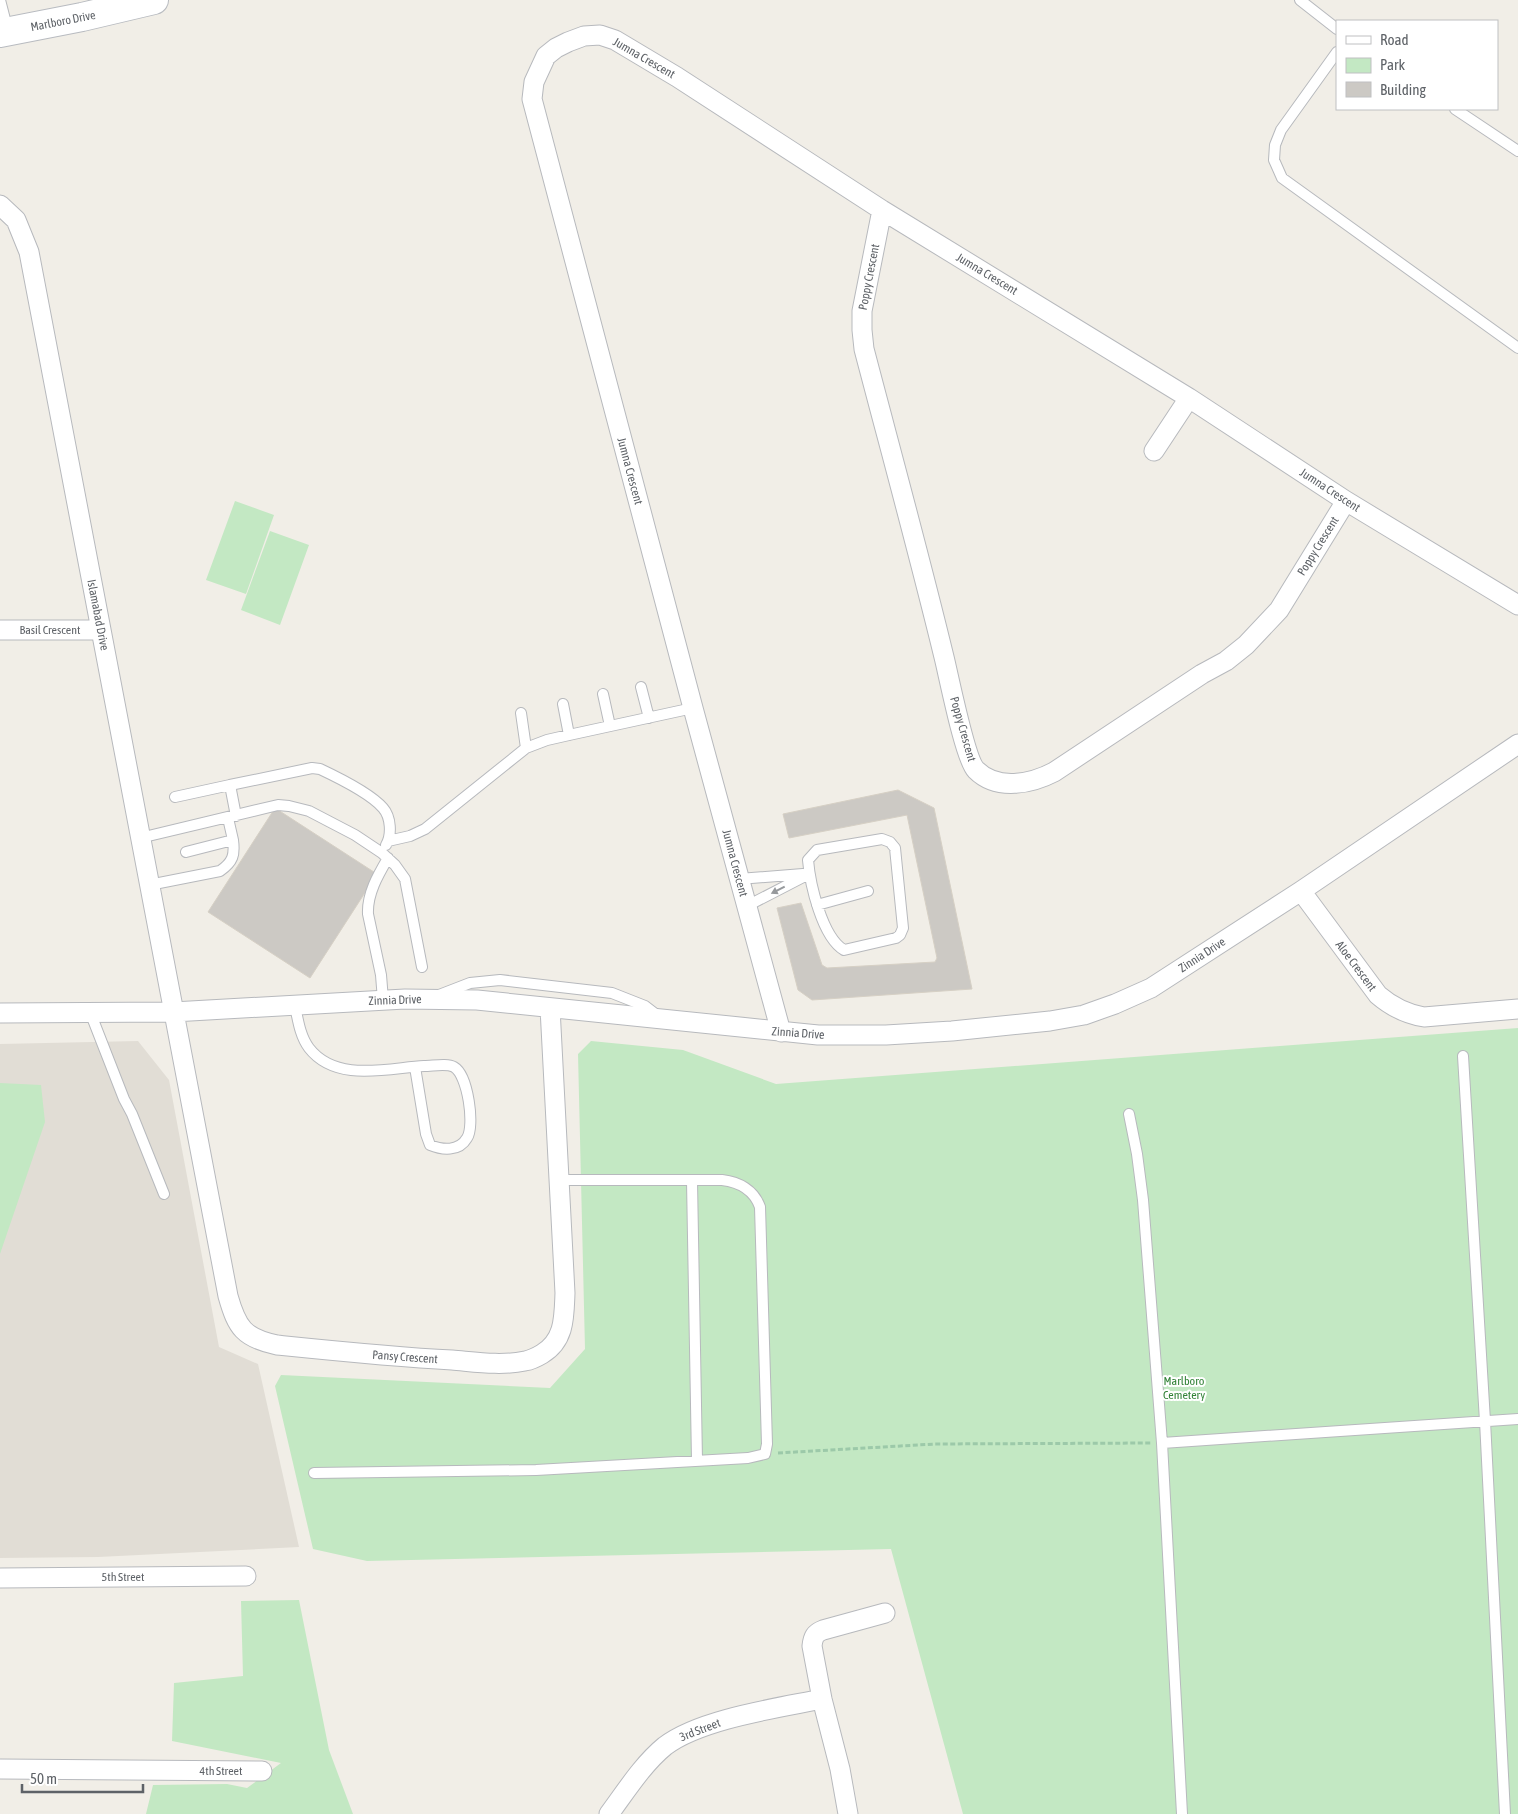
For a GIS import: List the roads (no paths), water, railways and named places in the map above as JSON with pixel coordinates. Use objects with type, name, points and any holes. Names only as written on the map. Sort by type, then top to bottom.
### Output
[{"type":"main road","name":"Marlboro Drive","points":[[4,32],[82,18],[154,0]]},
{"type":"street","name":"Jumna Crescent","points":[[781,1032],[532,99],[534,82],[546,56],[556,48],[584,36],[600,35],[615,40],[677,77],[882,210],[1189,398],[1346,501],[1518,605]]},
{"type":"street","name":"Islamabad Drive","points":[[0,205],[16,220],[29,252],[173,1012]]},
{"type":"street","name":"Poppy Crescent","points":[[882,210],[862,311],[864,349],[920,558],[963,733],[972,763],[975,769],[982,774],[1000,782],[1025,783],[1039,780],[1246,646],[1279,610],[1346,501]]},
{"type":"street","points":[[1154,452],[1189,398]]},
{"type":"street","name":"Basil Crescent","points":[[0,630],[100,630]]},
{"type":"street","name":"Zinnia Drive","points":[[0,1013],[173,1012],[383,1000],[477,1000],[781,1032],[848,1035],[952,1031],[1050,1021],[1084,1015],[1151,988],[1300,892],[1518,744]]},
{"type":"street","name":"Aloe Crescent","points":[[1300,892],[1378,995],[1394,1007],[1410,1014],[1424,1017],[1518,1009]]},
{"type":"street","name":"Pansy Crescent","points":[[173,1012],[228,1296],[238,1324],[243,1331],[258,1340],[277,1345],[386,1356],[490,1363],[525,1361],[542,1354],[557,1340],[562,1331],[565,1293],[550,1008]]},
{"type":"street","name":"5th Street","points":[[0,1578],[246,1576]]},
{"type":"street","points":[[848,1814],[840,1769],[822,1699],[812,1646],[814,1636],[823,1630],[885,1613]]},
{"type":"street","name":"3rd Street","points":[[609,1814],[646,1765],[677,1737],[726,1720],[822,1699]]},
{"type":"street","name":"4th Street","points":[[0,1769],[262,1771]]},
{"type":"lane","points":[[0,0],[4,32]]},
{"type":"lane","points":[[1300,0],[1336,28]]},
{"type":"lane","points":[[1336,53],[1281,130],[1274,145],[1274,160],[1282,178],[1518,348]]},
{"type":"lane","points":[[1456,110],[1518,151]]},
{"type":"lane","points":[[642,688],[649,718]]},
{"type":"lane","points":[[603,694],[610,726]]},
{"type":"lane","points":[[563,704],[568,735]]},
{"type":"lane","points":[[388,841],[425,830],[526,748],[547,740],[693,708]]},
{"type":"lane","points":[[521,712],[526,748]]},
{"type":"lane","points":[[175,797],[312,768],[320,768],[384,808],[389,819],[388,841],[385,856],[368,905],[368,914],[381,975],[383,1000]]},
{"type":"lane","points":[[149,885],[220,871],[228,866],[234,858],[230,785]]},
{"type":"lane","points":[[140,838],[278,805],[309,811],[355,835],[395,865],[405,879],[422,967]]},
{"type":"lane","points":[[882,839],[890,842],[896,848],[903,928],[900,935],[896,938],[844,950],[832,940],[817,905],[809,874],[808,860],[817,850],[882,839]]},
{"type":"lane","points":[[186,852],[233,840]]},
{"type":"lane","points":[[739,879],[809,874]]},
{"type":"lane","points":[[746,906],[809,874]]},
{"type":"lane","points":[[817,905],[868,891]]},
{"type":"lane","points":[[429,999],[470,983],[500,980],[612,993],[645,1006],[664,1020]]},
{"type":"lane","points":[[295,1006],[300,1031],[309,1048],[326,1062],[354,1071],[416,1067],[451,1066],[457,1069],[468,1088],[470,1128],[468,1138],[449,1150],[438,1149],[430,1145],[426,1134],[416,1067]]},
{"type":"lane","points":[[90,1012],[164,1194]]},
{"type":"lane","points":[[1463,1056],[1485,1421],[1505,1814]]},
{"type":"lane","points":[[1129,1114],[1143,1200],[1162,1443],[1182,1814]]},
{"type":"lane","points":[[314,1473],[536,1470],[748,1458],[765,1454],[767,1444],[760,1207],[758,1200],[745,1187],[732,1181],[559,1180]]},
{"type":"lane","points":[[692,1181],[697,1460]]},
{"type":"lane","points":[[1162,1443],[1518,1419]]},
{"type":"park label","name":"Marlboro Cemetery","points":[[1184,1388]]}]
